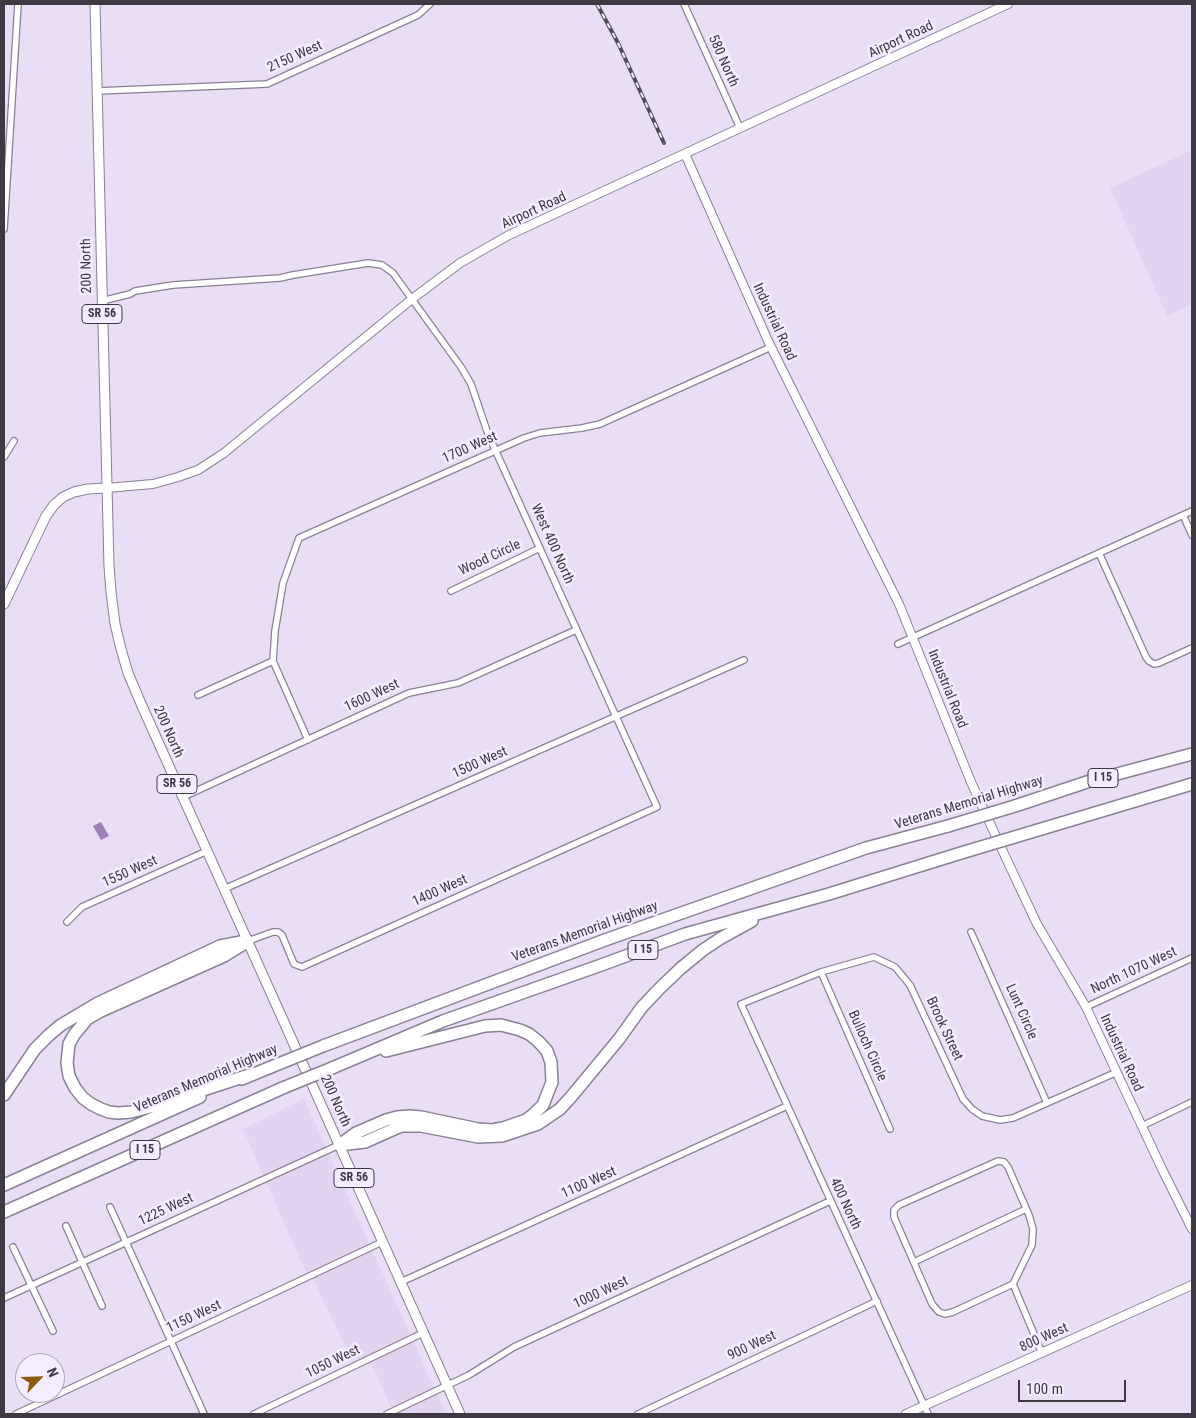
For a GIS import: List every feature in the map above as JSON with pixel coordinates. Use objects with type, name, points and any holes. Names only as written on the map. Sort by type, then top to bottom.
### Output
[{"type":"highway","name":"Veterans Memorial Highway","points":[[4,1185],[249,1075],[605,940],[866,848],[1015,806],[1087,782],[1192,754]]},
{"type":"highway","name":"I 15","points":[[4,1212],[285,1087],[442,1021],[685,934],[829,894],[1192,784]]},
{"type":"highway","points":[[340,1144],[365,1142],[401,1126],[421,1126],[478,1137],[502,1136],[538,1124],[560,1109],[619,1039],[642,1007],[681,968],[703,950],[739,927],[829,894]]},
{"type":"highway","points":[[248,941],[224,956],[87,1019],[74,1035],[70,1044],[67,1063],[69,1076],[83,1098],[101,1109],[118,1113],[146,1108],[249,1075]]},
{"type":"highway","points":[[4,1095],[36,1049],[61,1025],[98,1003],[220,946],[248,941]]},
{"type":"highway","points":[[340,1144],[356,1133],[397,1117],[421,1117],[478,1129],[492,1130],[503,1128],[526,1120],[544,1105],[552,1082],[551,1062],[547,1051],[529,1034],[501,1024],[485,1026],[352,1059]]},
{"type":"main road","name":"200 North","points":[[95,4],[106,488],[111,592],[115,624],[121,649],[128,673],[142,706],[460,1414]]},
{"type":"main road","points":[[4,604],[46,516],[54,505],[74,492],[106,488]]},
{"type":"street","points":[[4,229],[18,4]]},
{"type":"street","name":"2150 West","points":[[97,91],[266,84],[418,15],[430,4]]},
{"type":"street","name":"580 North","points":[[684,4],[740,128]]},
{"type":"street","name":"Airport Road","points":[[106,488],[153,484],[198,470],[224,453],[412,299],[460,263],[509,235],[1008,4]]},
{"type":"street","name":"Industrial Road","points":[[685,154],[771,347],[887,580],[913,637],[971,782],[1012,872],[1037,924],[1086,1007],[1192,1228]]},
{"type":"street","name":"West 400 North","points":[[102,300],[136,291],[173,285],[280,278],[293,274],[368,263],[382,265],[393,273],[467,375],[475,393],[485,426],[657,807]]},
{"type":"street","name":"1700 West","points":[[308,740],[273,661],[274,631],[283,583],[299,538],[531,436],[600,424],[771,347]]},
{"type":"street","points":[[4,456],[14,442]]},
{"type":"street","points":[[898,644],[1192,511]]},
{"type":"street","points":[[1183,515],[1192,536]]},
{"type":"street","name":"Wood Circle","points":[[451,591],[540,548]]},
{"type":"street","points":[[1099,553],[1149,661],[1154,664],[1160,663],[1192,648]]},
{"type":"street","name":"1600 West","points":[[183,797],[409,693],[458,683],[576,630]]},
{"type":"street","name":"1500 West","points":[[224,888],[744,660]]},
{"type":"street","points":[[198,695],[273,661]]},
{"type":"street","name":"1400 West","points":[[248,941],[278,932],[282,935],[294,964],[302,967],[657,807]]},
{"type":"street","name":"1550 West","points":[[67,922],[82,907],[207,851]]},
{"type":"street","name":"Lunt Circle","points":[[971,932],[1047,1103]]},
{"type":"street","name":"Brook Street","points":[[741,1004],[821,972],[874,957],[895,967],[910,985],[963,1099],[977,1113],[993,1119],[1006,1120],[1117,1072]]},
{"type":"street","name":"North 1070 West","points":[[1086,1007],[1192,958]]},
{"type":"street","name":"Bulloch Circle","points":[[821,972],[890,1129]]},
{"type":"street","name":"400 North","points":[[741,1004],[928,1414]]},
{"type":"street","points":[[1142,1126],[1192,1102]]},
{"type":"street","name":"1100 West","points":[[401,1282],[787,1106]]},
{"type":"street","name":"1225 West","points":[[4,1298],[340,1144]]},
{"type":"street","points":[[998,1161],[1004,1162],[1008,1167],[1033,1229],[1032,1245],[1013,1284],[945,1314],[939,1312],[932,1304],[914,1262],[894,1217],[894,1210],[899,1205],[998,1161]]},
{"type":"street","name":"1000 West","points":[[387,1414],[469,1375],[514,1346],[830,1201]]},
{"type":"street","points":[[110,1207],[204,1414]]},
{"type":"street","points":[[914,1262],[1026,1209]]},
{"type":"street","points":[[66,1226],[102,1306]]},
{"type":"street","name":"1150 West","points":[[16,1414],[382,1242]]},
{"type":"street","points":[[13,1247],[53,1331]]},
{"type":"street","points":[[1013,1284],[1042,1353]]},
{"type":"street","name":"800 West","points":[[906,1414],[1192,1285]]},
{"type":"street","name":"900 West","points":[[638,1414],[877,1301]]},
{"type":"street","name":"1050 West","points":[[254,1414],[423,1333]]},
{"type":"shaded area","points":[[1192,150],[1192,304],[1167,316],[1110,188]]},
{"type":"shaded area","points":[[101,822],[109,836],[101,840],[93,826]]},
{"type":"shaded area","points":[[304,1099],[446,1414],[401,1414],[390,1405],[374,1368],[350,1356],[315,1283],[303,1266],[243,1129]]},
{"type":"railway","points":[[597,4],[618,43],[664,143]]}]
